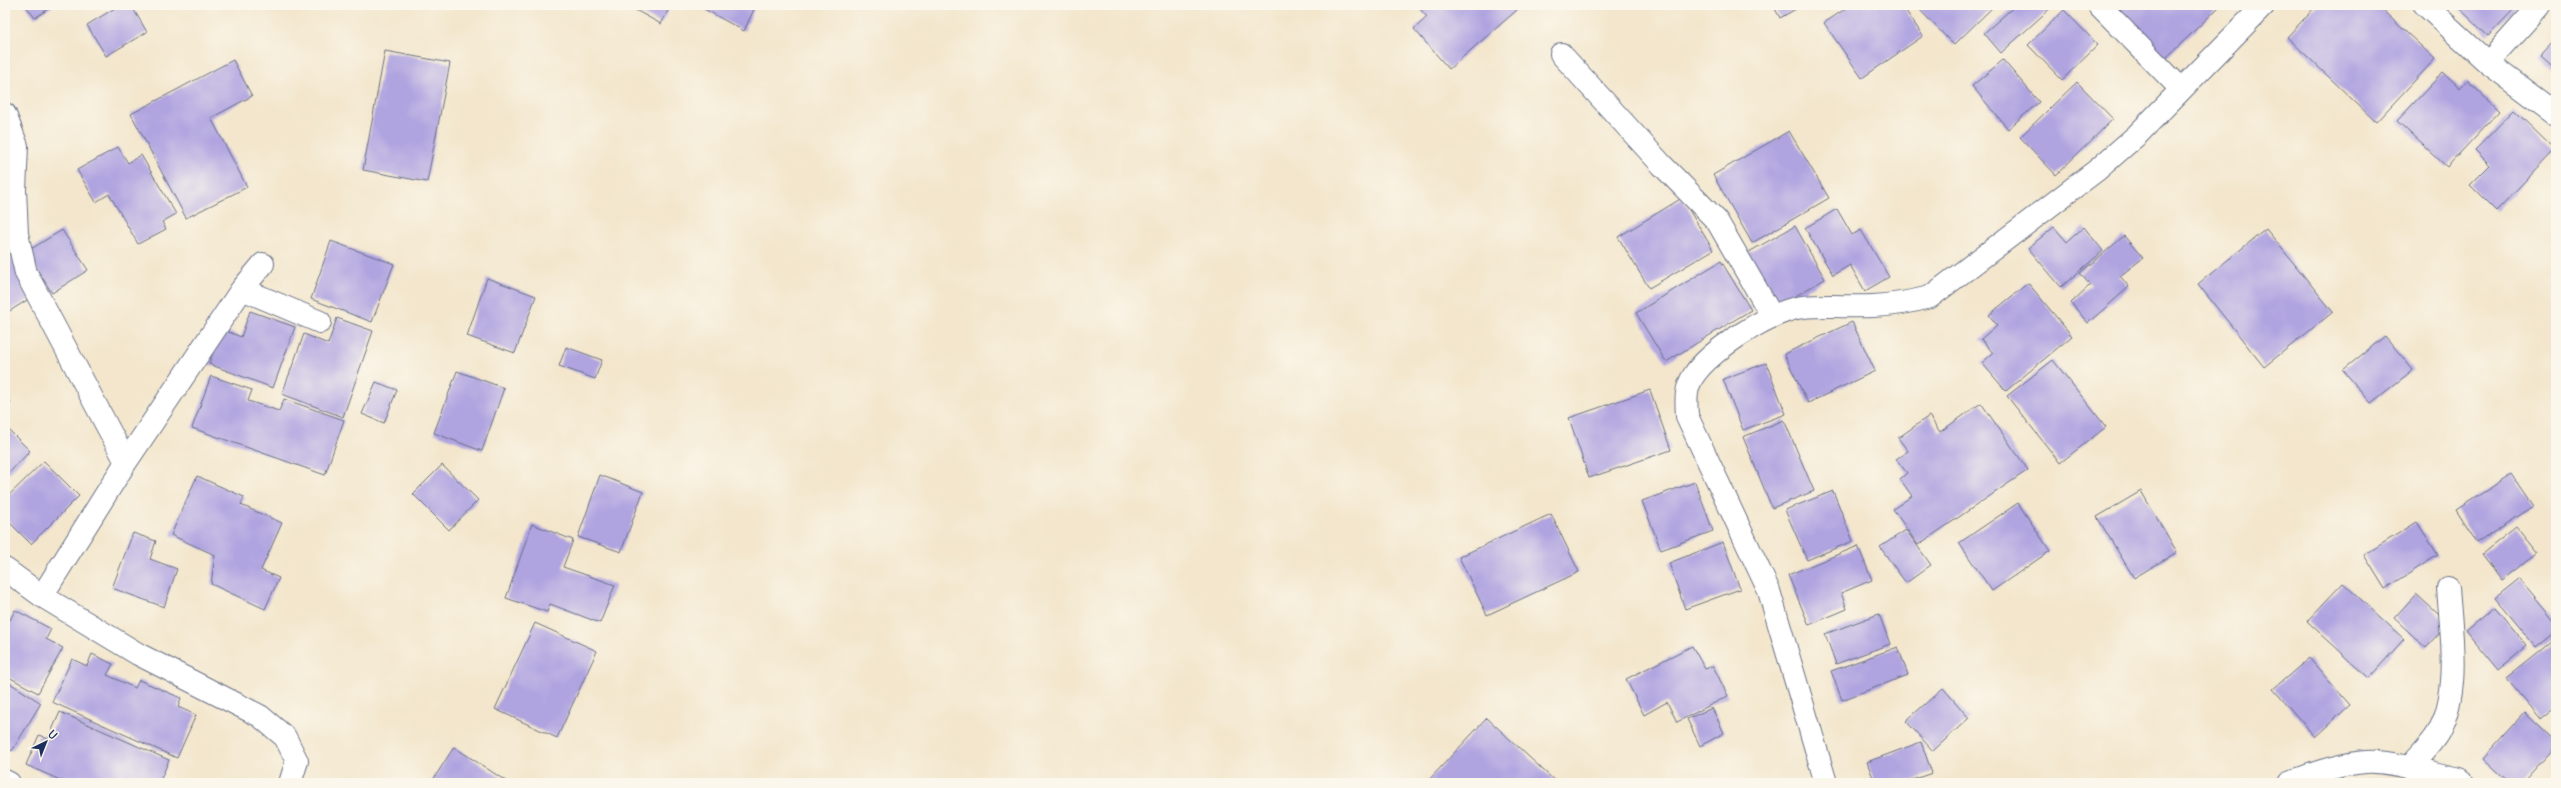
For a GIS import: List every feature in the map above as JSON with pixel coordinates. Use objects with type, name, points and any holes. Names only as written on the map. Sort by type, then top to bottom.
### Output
[{"type":"street","points":[[2099,5],[2181,89]]},
{"type":"street","points":[[1826,783],[1769,591],[1687,416],[1685,395],[1693,376],[1706,359],[1772,316],[1802,308],[1901,304],[1930,297],[2097,170],[2137,135],[2264,5]]},
{"type":"street","points":[[2425,5],[2488,63],[2556,114]]},
{"type":"street","points":[[2488,63],[2540,5]]},
{"type":"street","points":[[1561,54],[1662,165],[1717,221],[1772,316]]},
{"type":"street","points":[[5,114],[17,146],[15,190],[17,234],[26,273],[126,462]]},
{"type":"street","points":[[42,596],[126,462],[242,289],[263,264]]},
{"type":"street","points":[[242,289],[320,322]]},
{"type":"street","points":[[5,569],[42,596],[138,654],[260,716],[285,737],[297,761],[290,783]]},
{"type":"street","points":[[2409,768],[2438,732],[2450,698],[2452,652],[2448,588]]},
{"type":"street","points":[[2289,783],[2317,771],[2367,762],[2409,768],[2459,779],[2464,783]]},
{"type":"street","points":[[5,781],[10,783]]},
{"type":"building","points":[[25,5],[54,5],[35,18]]},
{"type":"building","points":[[120,5],[131,5],[147,32],[106,56],[87,25]]},
{"type":"building","points":[[631,5],[671,5],[661,24],[630,7]]},
{"type":"building","points":[[697,5],[756,5],[744,31]]},
{"type":"building","points":[[1424,5],[1512,5],[1517,10],[1449,69],[1414,29],[1427,17],[1420,9]]},
{"type":"building","points":[[1773,5],[1803,5],[1780,18]]},
{"type":"building","points":[[1851,5],[1902,5],[1923,36],[1862,78],[1824,23]]},
{"type":"building","points":[[1915,5],[1995,5],[1954,45]]},
{"type":"building","points":[[2016,5],[2054,5],[2001,53],[1984,33]]},
{"type":"building","points":[[2119,5],[2218,5],[2219,7],[2162,62],[2113,11]]},
{"type":"building","points":[[2317,5],[2377,5],[2435,59],[2376,122],[2287,37]]},
{"type":"building","points":[[2456,5],[2518,5],[2488,36]]},
{"type":"building","points":[[2064,10],[2098,45],[2062,80],[2028,45]]},
{"type":"building","points":[[2556,39],[2556,70],[2540,56]]},
{"type":"building","points":[[385,51],[450,63],[427,182],[363,170]]},
{"type":"building","points":[[233,60],[252,96],[211,118],[247,187],[186,218],[131,114]]},
{"type":"building","points":[[2003,60],[2039,102],[2008,129],[1972,86]]},
{"type":"building","points":[[2443,72],[2460,88],[2467,80],[2499,111],[2447,167],[2397,121]]},
{"type":"building","points":[[2077,82],[2113,119],[2056,175],[2020,137]]},
{"type":"building","points":[[2514,110],[2555,150],[2496,211],[2470,185],[2490,165],[2475,150]]},
{"type":"building","points":[[1789,131],[1829,198],[1752,243],[1713,175]]},
{"type":"building","points":[[118,147],[128,163],[141,155],[176,214],[162,222],[166,229],[138,244],[109,194],[96,202],[77,170]]},
{"type":"building","points":[[1682,198],[1713,250],[1649,288],[1618,237]]},
{"type":"building","points":[[1837,209],[1852,235],[1861,230],[1889,277],[1865,291],[1850,265],[1833,275],[1805,228]]},
{"type":"building","points":[[1795,226],[1825,279],[1778,306],[1747,253]]},
{"type":"building","points":[[2054,227],[2067,242],[2084,227],[2103,251],[2061,287],[2028,248]]},
{"type":"building","points":[[2266,229],[2333,312],[2264,367],[2198,284]]},
{"type":"building","points":[[62,230],[88,270],[52,293],[26,252]]},
{"type":"building","points":[[2124,236],[2143,258],[2120,276],[2129,287],[2088,323],[2071,303],[2090,285],[2080,273]]},
{"type":"building","points":[[331,241],[394,264],[372,322],[311,299]]},
{"type":"building","points":[[5,247],[35,295],[5,314]]},
{"type":"building","points":[[1721,261],[1751,310],[1666,362],[1636,313]]},
{"type":"building","points":[[487,278],[536,296],[515,353],[467,336]]},
{"type":"building","points":[[2028,283],[2072,336],[2006,391],[1982,363],[1993,353],[1981,339],[1997,325],[1989,315]]},
{"type":"building","points":[[250,311],[295,327],[273,388],[209,364],[221,329],[241,337]]},
{"type":"building","points":[[337,318],[373,331],[343,417],[282,394],[304,334],[328,344]]},
{"type":"building","points":[[1852,322],[1875,371],[1808,403],[1784,354]]},
{"type":"building","points":[[2385,336],[2413,370],[2371,403],[2343,370]]},
{"type":"building","points":[[566,347],[602,360],[595,379],[559,366]]},
{"type":"building","points":[[2053,360],[2106,427],[2060,463],[2007,396]]},
{"type":"building","points":[[1766,363],[1786,414],[1743,430],[1723,379]]},
{"type":"building","points":[[457,371],[504,388],[482,451],[434,433]]},
{"type":"building","points":[[211,376],[252,390],[248,401],[279,411],[284,399],[344,420],[325,475],[192,428]]},
{"type":"building","points":[[376,382],[397,390],[384,423],[362,414]]},
{"type":"building","points":[[1650,390],[1671,450],[1589,478],[1569,418]]},
{"type":"building","points":[[5,395],[11,403],[5,408]]},
{"type":"building","points":[[1981,403],[2028,470],[1918,545],[1893,509],[1912,496],[1900,479],[1907,473],[1896,459],[1908,451],[1898,438],[1929,416],[1940,432]]},
{"type":"building","points":[[1784,420],[1814,491],[1772,508],[1743,437]]},
{"type":"building","points":[[5,426],[30,451],[5,477]]},
{"type":"building","points":[[44,461],[79,496],[31,544],[5,518],[5,499]]},
{"type":"building","points":[[442,465],[478,500],[449,530],[413,494]]},
{"type":"building","points":[[2512,474],[2534,506],[2477,543],[2456,510]]},
{"type":"building","points":[[600,475],[643,492],[621,552],[578,537]]},
{"type":"building","points":[[197,476],[244,497],[241,505],[282,523],[261,570],[279,578],[265,609],[211,584],[215,555],[171,535]]},
{"type":"building","points":[[1695,482],[1713,531],[1661,550],[1642,501]]},
{"type":"building","points":[[1833,491],[1853,541],[1807,560],[1785,510]]},
{"type":"building","points":[[2141,491],[2177,552],[2134,578],[2097,517]]},
{"type":"building","points":[[2018,503],[2050,551],[1992,591],[1959,543]]},
{"type":"building","points":[[1551,514],[1579,572],[1487,615],[1459,557]]},
{"type":"building","points":[[2417,522],[2438,555],[2385,589],[2364,555]]},
{"type":"building","points":[[532,524],[573,540],[563,567],[615,585],[600,623],[550,604],[547,612],[506,598]]},
{"type":"building","points":[[2516,527],[2537,553],[2502,580],[2482,554]]},
{"type":"building","points":[[1906,530],[1931,565],[1906,583],[1880,547]]},
{"type":"building","points":[[133,533],[156,541],[150,559],[177,569],[164,607],[112,588]]},
{"type":"building","points":[[1723,542],[1740,589],[1685,609],[1669,563]]},
{"type":"building","points":[[1858,546],[1872,580],[1841,593],[1847,609],[1809,625],[1788,575]]},
{"type":"building","points":[[2520,578],[2556,621],[2556,631],[2536,647],[2495,598]]},
{"type":"building","points":[[2343,583],[2404,639],[2369,678],[2307,621]]},
{"type":"building","points":[[2416,594],[2449,624],[2426,648],[2394,618]]},
{"type":"building","points":[[2495,607],[2527,646],[2498,670],[2466,631]]},
{"type":"building","points":[[15,610],[51,629],[46,639],[63,648],[38,693],[5,675],[5,617],[10,620]]},
{"type":"building","points":[[1879,614],[1890,644],[1836,664],[1825,634]]},
{"type":"building","points":[[535,623],[597,651],[557,738],[495,709]]},
{"type":"building","points":[[2556,638],[2556,706],[2540,719],[2506,678]]},
{"type":"building","points":[[1692,646],[1705,669],[1713,666],[1728,696],[1677,722],[1667,702],[1644,715],[1626,679]]},
{"type":"building","points":[[1898,647],[1908,675],[1842,700],[1831,671]]},
{"type":"building","points":[[92,654],[113,664],[107,675],[135,688],[139,680],[181,698],[178,707],[196,715],[177,758],[52,702],[72,659],[87,666]]},
{"type":"building","points":[[2309,658],[2350,705],[2315,737],[2273,689]]},
{"type":"building","points":[[5,680],[41,703],[12,751],[5,747]]},
{"type":"building","points":[[1943,688],[1969,718],[1933,751],[1906,721]]},
{"type":"building","points":[[1712,708],[1724,733],[1700,746],[1687,719]]},
{"type":"building","points":[[60,712],[169,760],[159,783],[67,783],[26,765],[39,735],[48,739]]},
{"type":"building","points":[[2524,713],[2556,743],[2556,746],[2522,783],[2510,783],[2483,758]]},
{"type":"building","points":[[1487,718],[1557,783],[1426,783]]},
{"type":"building","points":[[1921,742],[1932,773],[1903,783],[1875,783],[1867,762]]},
{"type":"building","points":[[454,747],[509,783],[431,783]]}]
